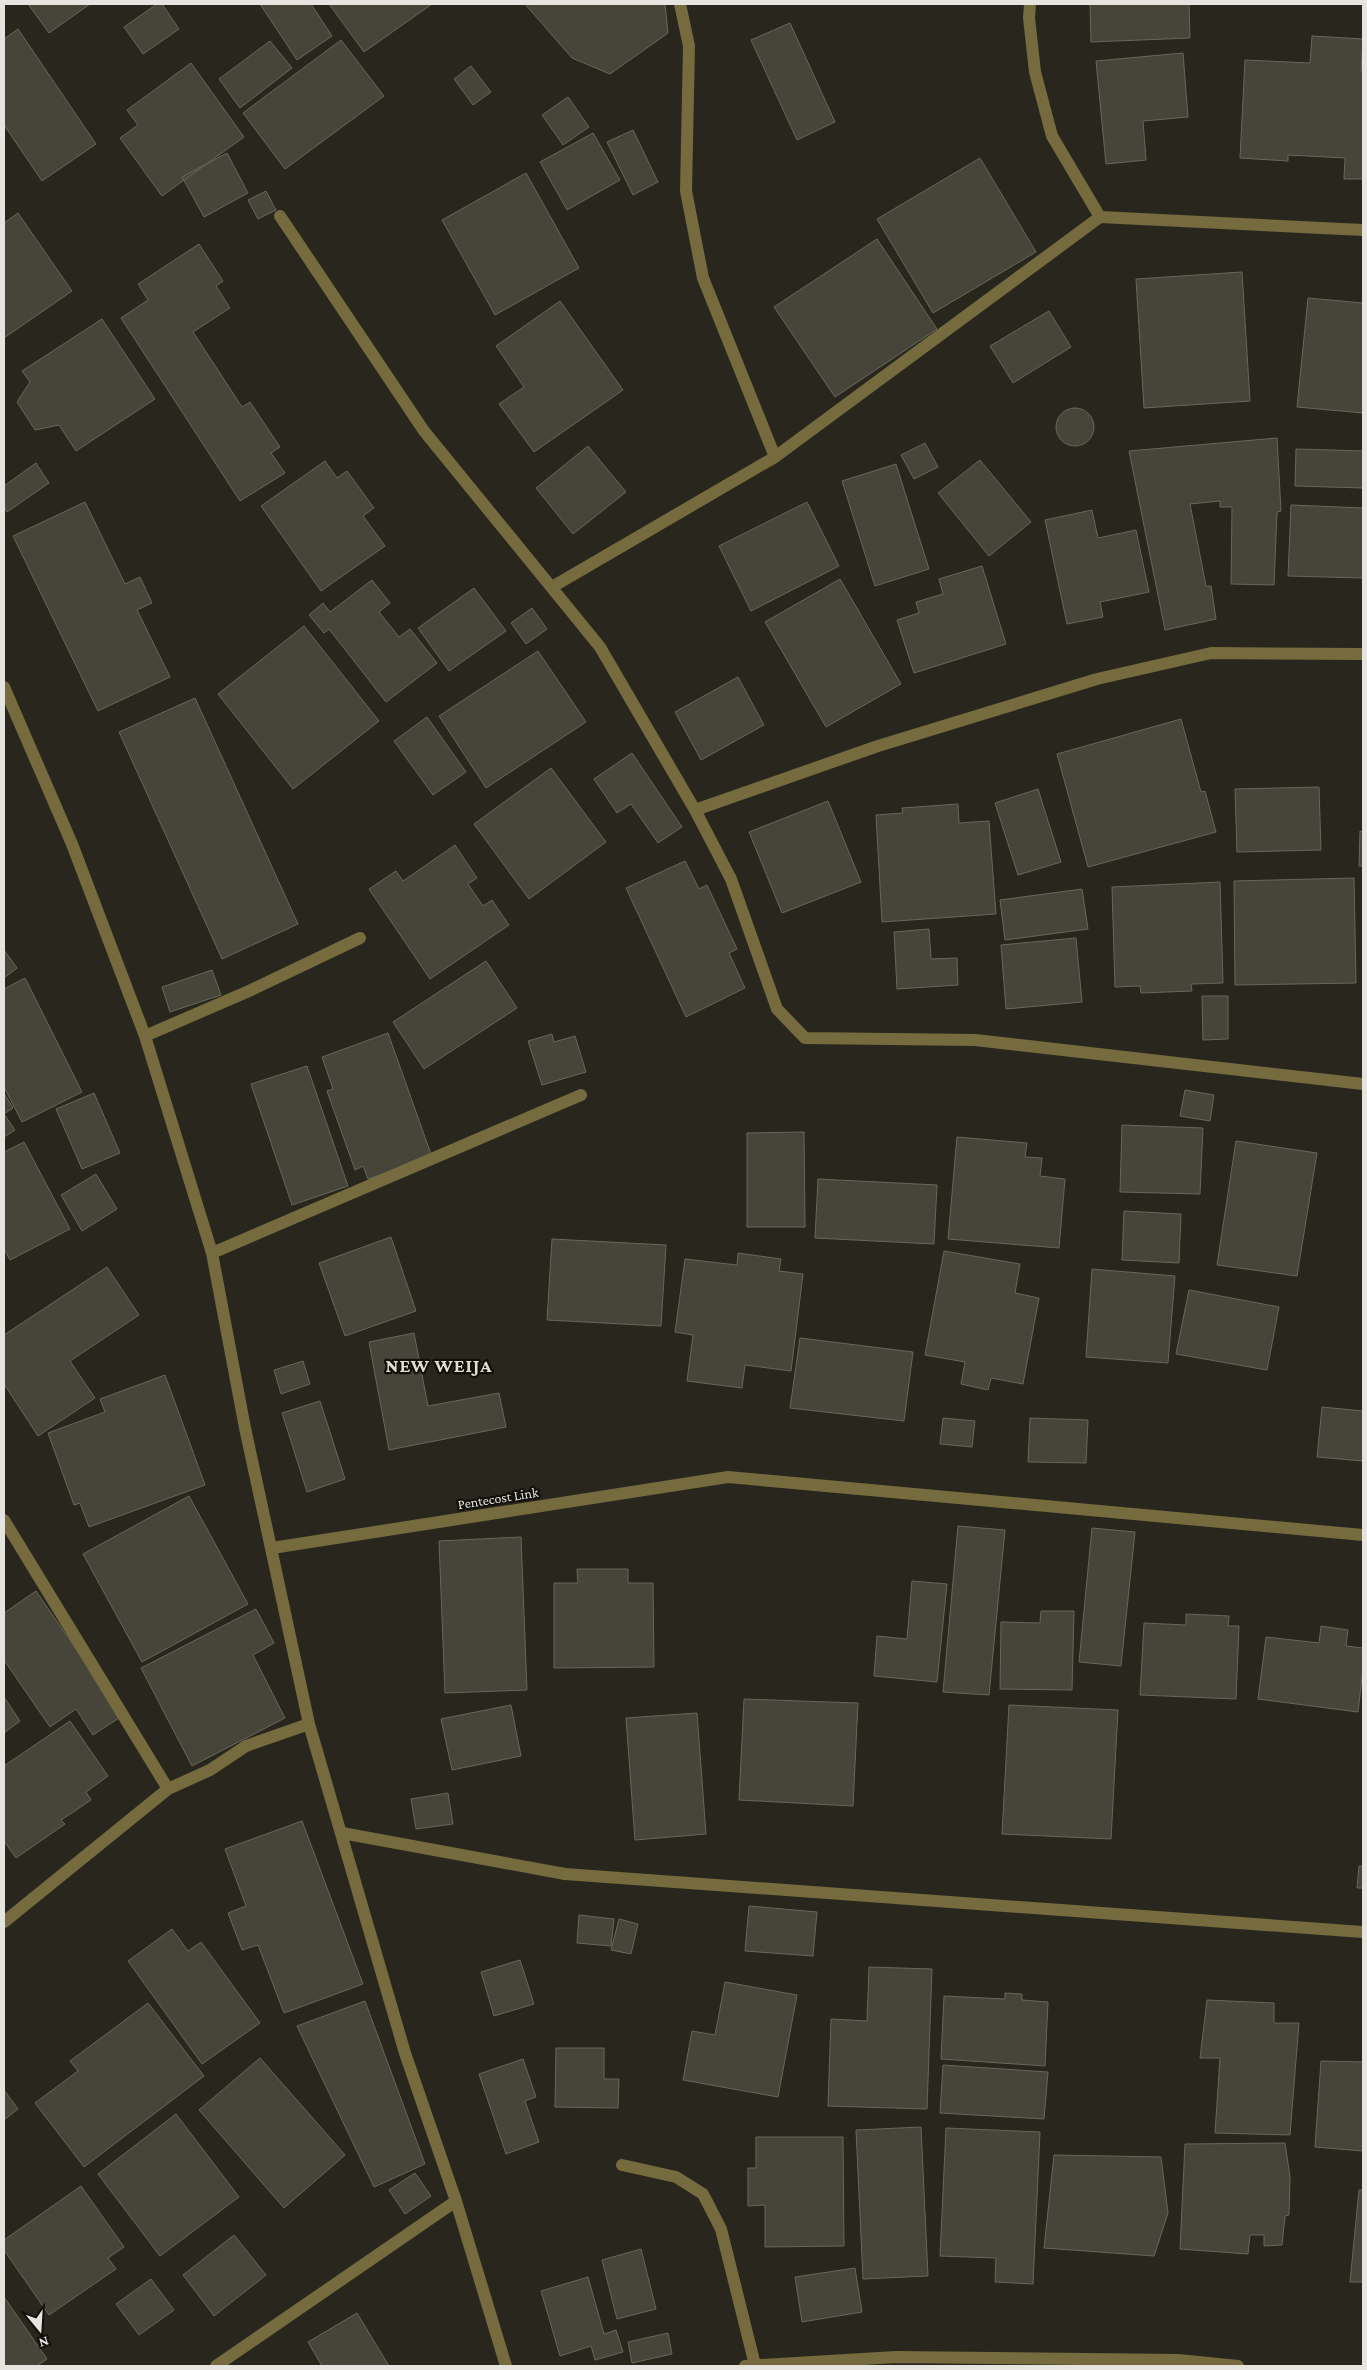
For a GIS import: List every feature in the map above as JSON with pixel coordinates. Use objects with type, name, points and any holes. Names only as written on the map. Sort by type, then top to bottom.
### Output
[{"type":"street","points":[[680,4],[689,46],[686,191],[703,278],[775,457]]},
{"type":"street","points":[[1030,4],[1029,18],[1035,72],[1052,136],[1100,217]]},
{"type":"street","points":[[280,216],[424,431],[600,647],[696,810],[731,880],[777,1009],[805,1038],[975,1040],[1363,1084]]},
{"type":"street","points":[[552,587],[775,457],[1100,217],[1363,230]]},
{"type":"street","points":[[696,810],[878,746],[1106,677],[1211,653],[1363,654]]},
{"type":"street","points":[[4,687],[72,844],[145,1036],[212,1253],[245,1428],[309,1724],[406,2053],[456,2201],[506,2366]]},
{"type":"street","points":[[145,1036],[249,991],[360,938]]},
{"type":"street","points":[[212,1253],[581,1095]]},
{"type":"street","name":"Pentecost Link","points":[[272,1548],[728,1478],[1363,1535]]},
{"type":"street","points":[[4,1520],[168,1789]]},
{"type":"street","points":[[4,1922],[168,1789],[210,1770],[246,1746],[309,1724]]},
{"type":"street","points":[[342,1833],[565,1874],[1363,1932]]},
{"type":"street","points":[[622,2165],[676,2177],[703,2194],[721,2229],[750,2366],[896,2357],[1178,2360],[1238,2366]]},
{"type":"street","points":[[216,2366],[456,2201]]},
{"type":"building","points":[[28,4],[90,4],[49,33]]},
{"type":"building","points":[[157,4],[162,4],[179,29],[143,54],[124,27]]},
{"type":"building","points":[[260,4],[311,4],[332,36],[297,60]]},
{"type":"building","points":[[329,4],[432,4],[364,52]]},
{"type":"building","points":[[525,4],[665,4],[668,33],[610,74],[572,58]]},
{"type":"building","points":[[1090,4],[1189,4],[1190,38],[1091,42]]},
{"type":"building","points":[[790,23],[835,122],[797,140],[751,40]]},
{"type":"building","points":[[18,29],[96,144],[42,181],[4,125],[4,39]]},
{"type":"building","points":[[1312,36],[1363,39],[1361,72],[1363,72],[1363,179],[1344,179],[1345,158],[1288,155],[1288,161],[1240,158],[1245,60],[1310,63]]},
{"type":"building","points":[[341,40],[384,96],[285,169],[243,113]]},
{"type":"building","points":[[270,41],[292,68],[240,108],[219,79]]},
{"type":"building","points":[[1183,53],[1188,117],[1143,121],[1146,160],[1106,164],[1096,61]]},
{"type":"building","points":[[191,63],[244,137],[162,196],[120,138],[138,125],[127,110]]},
{"type":"building","points":[[471,66],[491,92],[473,105],[454,79]]},
{"type":"building","points":[[568,97],[589,127],[563,145],[542,115]]},
{"type":"building","points":[[633,130],[658,182],[633,195],[607,142]]},
{"type":"building","points":[[593,133],[620,180],[567,210],[540,162]]},
{"type":"building","points":[[227,153],[248,193],[204,217],[182,177]]},
{"type":"building","points":[[980,158],[1036,252],[933,313],[877,219]]},
{"type":"building","points":[[526,173],[579,268],[495,315],[442,220]]},
{"type":"building","points":[[266,191],[276,210],[258,219],[248,200]]},
{"type":"building","points":[[18,213],[72,291],[4,338],[4,223]]},
{"type":"building","points":[[877,239],[937,329],[835,397],[774,307]]},
{"type":"building","points":[[199,244],[223,281],[216,286],[230,308],[193,332],[242,407],[250,402],[280,447],[271,453],[285,473],[240,501],[121,318],[148,300],[138,284]]},
{"type":"building","points":[[1242,272],[1250,401],[1144,408],[1136,279]]},
{"type":"building","points":[[1308,298],[1363,303],[1363,413],[1297,407]]},
{"type":"building","points":[[560,301],[623,390],[534,452],[499,404],[524,387],[496,346]]},
{"type":"building","points":[[1049,311],[1071,347],[1013,383],[990,346]]},
{"type":"building","points":[[102,319],[155,399],[76,451],[59,425],[35,430],[17,402],[30,382],[22,371]]},
{"type":"building","points":[[1075,408],[1089,413],[1094,427],[1089,441],[1075,446],[1061,441],[1056,427],[1061,413]]},
{"type":"building","points":[[1277,438],[1281,511],[1277,512],[1274,585],[1231,584],[1232,507],[1220,507],[1220,501],[1190,504],[1206,586],[1211,586],[1216,619],[1165,630],[1129,451]]},
{"type":"building","points":[[925,443],[938,467],[914,479],[901,455]]},
{"type":"building","points":[[588,446],[626,492],[573,534],[536,488]]},
{"type":"building","points":[[1296,449],[1363,451],[1363,488],[1295,486]]},
{"type":"building","points":[[980,460],[1031,522],[989,556],[938,493]]},
{"type":"building","points":[[325,461],[337,478],[347,471],[374,508],[363,516],[385,546],[321,591],[261,506]]},
{"type":"building","points":[[36,463],[49,483],[7,512],[4,506],[4,486]]},
{"type":"building","points":[[896,464],[929,569],[875,586],[842,481]]},
{"type":"building","points":[[85,502],[125,584],[140,577],[152,603],[137,610],[170,677],[98,711],[13,536]]},
{"type":"building","points":[[807,502],[839,566],[751,611],[719,546]]},
{"type":"building","points":[[1291,505],[1363,508],[1363,578],[1288,576]]},
{"type":"building","points":[[1092,510],[1098,538],[1136,530],[1149,592],[1100,602],[1103,617],[1067,624],[1045,520]]},
{"type":"building","points":[[982,566],[1006,644],[914,673],[897,620],[919,613],[916,602],[943,594],[939,579]]},
{"type":"building","points":[[840,579],[901,684],[826,727],[765,622]]},
{"type":"building","points":[[372,580],[390,603],[379,612],[399,637],[410,629],[437,663],[386,702],[329,629],[324,633],[309,615],[323,603],[330,612]]},
{"type":"building","points":[[474,588],[506,631],[449,671],[418,628]]},
{"type":"building","points":[[532,608],[547,629],[526,644],[511,623]]},
{"type":"building","points":[[304,626],[379,721],[293,789],[218,694]]},
{"type":"building","points":[[538,651],[586,722],[486,788],[439,716]]},
{"type":"building","points":[[738,677],[764,725],[701,760],[675,712]]},
{"type":"building","points":[[195,698],[298,924],[222,959],[119,732]]},
{"type":"building","points":[[427,717],[466,772],[433,795],[394,741]]},
{"type":"building","points":[[1181,719],[1201,792],[1205,791],[1216,832],[1088,867],[1057,754]]},
{"type":"building","points":[[632,753],[682,827],[658,843],[631,804],[617,813],[594,779]]},
{"type":"building","points":[[551,768],[606,842],[529,899],[474,824]]},
{"type":"building","points":[[1319,787],[1321,850],[1237,852],[1235,789]]},
{"type":"building","points":[[1038,789],[1061,862],[1018,875],[995,803]]},
{"type":"building","points":[[828,801],[861,882],[782,913],[749,832]]},
{"type":"building","points":[[958,804],[959,823],[989,821],[996,914],[882,922],[876,815],[903,813],[902,808]]},
{"type":"building","points":[[1360,831],[1363,832],[1363,866],[1359,866]]},
{"type":"building","points":[[455,845],[477,878],[468,884],[483,906],[492,900],[509,925],[430,979],[369,889],[396,871],[403,881]]},
{"type":"building","points":[[685,861],[699,889],[707,885],[737,949],[729,953],[745,988],[686,1017],[626,888]]},
{"type":"building","points":[[1354,878],[1356,983],[1235,985],[1234,881]]},
{"type":"building","points":[[1220,882],[1223,983],[1191,984],[1192,991],[1141,993],[1140,986],[1115,987],[1112,887]]},
{"type":"building","points":[[1082,889],[1088,929],[1005,940],[1000,900]]},
{"type":"building","points":[[929,929],[931,959],[957,958],[958,985],[897,989],[894,932]]},
{"type":"building","points":[[1076,938],[1082,1002],[1006,1009],[1001,945]]},
{"type":"building","points":[[4,950],[17,968],[4,978]]},
{"type":"building","points":[[486,961],[517,1008],[424,1069],[393,1022]]},
{"type":"building","points":[[212,970],[221,995],[170,1012],[162,987]]},
{"type":"building","points":[[25,978],[82,1092],[22,1122],[4,1087],[4,989]]},
{"type":"building","points":[[1202,996],[1228,996],[1228,1039],[1203,1040]]},
{"type":"building","points":[[388,1033],[432,1157],[368,1179],[363,1166],[355,1170],[327,1091],[333,1089],[322,1057]]},
{"type":"building","points":[[552,1034],[554,1042],[575,1036],[586,1072],[542,1085],[528,1041]]},
{"type":"building","points":[[307,1066],[348,1186],[292,1205],[251,1084]]},
{"type":"building","points":[[1185,1090],[1214,1095],[1210,1121],[1180,1116]]},
{"type":"building","points":[[4,1093],[13,1108],[4,1114]]},
{"type":"building","points":[[94,1093],[120,1153],[82,1169],[56,1109]]},
{"type":"building","points":[[4,1114],[15,1130],[4,1137]]},
{"type":"building","points":[[1122,1125],[1203,1128],[1200,1194],[1120,1192]]},
{"type":"building","points":[[804,1132],[805,1227],[747,1227],[747,1133]]},
{"type":"building","points":[[957,1137],[1027,1143],[1025,1157],[1042,1158],[1040,1176],[1065,1179],[1059,1248],[948,1239]]},
{"type":"building","points":[[1236,1141],[1317,1153],[1297,1276],[1217,1265]]},
{"type":"building","points":[[24,1142],[70,1229],[10,1260],[4,1249],[4,1152]]},
{"type":"building","points":[[96,1174],[117,1209],[82,1231],[61,1195]]},
{"type":"building","points":[[818,1179],[937,1185],[934,1244],[815,1238]]},
{"type":"building","points":[[1124,1211],[1181,1214],[1179,1263],[1122,1260]]},
{"type":"building","points":[[391,1237],[416,1311],[345,1336],[319,1263]]},
{"type":"building","points":[[552,1239],[666,1245],[661,1326],[547,1320]]},
{"type":"building","points":[[944,1251],[1020,1264],[1015,1293],[1039,1298],[1023,1384],[991,1378],[988,1390],[961,1384],[965,1362],[925,1355]]},
{"type":"building","points":[[738,1253],[781,1259],[779,1271],[803,1274],[791,1371],[745,1365],[742,1388],[687,1381],[693,1335],[675,1332],[685,1259],[737,1265]]},
{"type":"building","points":[[107,1267],[139,1315],[70,1361],[95,1398],[38,1436],[4,1384],[4,1335]]},
{"type":"building","points":[[1092,1269],[1175,1276],[1168,1363],[1086,1357]]},
{"type":"building","points":[[1189,1290],[1279,1307],[1267,1370],[1176,1354]]},
{"type":"building","points":[[414,1333],[428,1406],[499,1393],[506,1427],[389,1450],[369,1342]]},
{"type":"building","points":[[800,1338],[913,1352],[904,1421],[790,1408]]},
{"type":"building","points":[[303,1361],[310,1384],[281,1394],[274,1370]]},
{"type":"building","points":[[165,1375],[205,1485],[89,1527],[80,1503],[74,1505],[48,1433],[105,1412],[100,1399]]},
{"type":"building","points":[[320,1401],[345,1479],[307,1492],[282,1413]]},
{"type":"building","points":[[1322,1407],[1363,1411],[1363,1461],[1317,1457]]},
{"type":"building","points":[[943,1418],[975,1421],[972,1447],[940,1444]]},
{"type":"building","points":[[1030,1418],[1088,1420],[1086,1463],[1028,1462]]},
{"type":"building","points":[[189,1496],[248,1604],[142,1662],[83,1554]]},
{"type":"building","points":[[958,1526],[1005,1530],[989,1695],[943,1692]]},
{"type":"building","points":[[1092,1528],[1135,1532],[1121,1666],[1079,1662]]},
{"type":"building","points":[[521,1537],[527,1690],[445,1693],[439,1541]]},
{"type":"building","points":[[577,1569],[628,1569],[628,1583],[653,1583],[654,1667],[554,1668],[554,1583],[578,1583]]},
{"type":"building","points":[[912,1581],[947,1584],[937,1682],[874,1676],[877,1636],[907,1639]]},
{"type":"building","points":[[36,1591],[122,1716],[93,1735],[76,1709],[50,1727],[4,1660],[4,1613]]},
{"type":"building","points":[[256,1609],[274,1643],[253,1655],[285,1718],[192,1766],[141,1668]]},
{"type":"building","points":[[1041,1611],[1074,1611],[1072,1690],[1000,1689],[1001,1622],[1040,1623]]},
{"type":"building","points":[[1186,1614],[1229,1616],[1228,1626],[1239,1626],[1236,1699],[1140,1695],[1144,1623],[1186,1625]]},
{"type":"building","points":[[1321,1626],[1348,1630],[1346,1646],[1363,1648],[1363,1669],[1358,1712],[1258,1699],[1266,1637],[1319,1643]]},
{"type":"building","points":[[4,1697],[20,1721],[4,1733]]},
{"type":"building","points":[[744,1699],[858,1703],[853,1806],[739,1800]]},
{"type":"building","points":[[511,1705],[521,1756],[452,1770],[441,1719]]},
{"type":"building","points":[[1009,1705],[1118,1710],[1111,1839],[1002,1834]]},
{"type":"building","points":[[697,1713],[706,1834],[635,1840],[626,1718]]},
{"type":"building","points":[[70,1721],[108,1776],[86,1792],[91,1800],[61,1820],[65,1824],[16,1858],[4,1841],[4,1766]]},
{"type":"building","points":[[448,1793],[453,1824],[416,1829],[411,1799]]},
{"type":"building","points":[[302,1821],[363,1984],[284,2013],[258,1945],[242,1950],[228,1913],[246,1906],[225,1849]]},
{"type":"building","points":[[1359,1866],[1363,1866],[1363,1888],[1357,1888]]},
{"type":"building","points":[[749,1906],[817,1912],[813,1956],[745,1951]]},
{"type":"building","points":[[579,1915],[614,1919],[611,1946],[577,1943]]},
{"type":"building","points":[[619,1919],[638,1924],[631,1954],[611,1950]]},
{"type":"building","points":[[172,1929],[188,1951],[201,1942],[260,2023],[202,2064],[128,1961]]},
{"type":"building","points":[[520,1960],[534,2004],[494,2016],[481,1972]]},
{"type":"building","points":[[869,1967],[932,1969],[927,2109],[828,2106],[831,2019],[867,2021]]},
{"type":"building","points":[[725,1982],[797,1995],[778,2097],[683,2080],[692,2031],[715,2035]]},
{"type":"building","points":[[1005,1993],[1022,1994],[1022,2000],[1048,2002],[1045,2066],[941,2059],[944,1996],[1005,1999]]},
{"type":"building","points":[[1207,2000],[1274,2003],[1274,2023],[1299,2023],[1290,2135],[1215,2133],[1220,2058],[1200,2058]]},
{"type":"building","points":[[365,2001],[425,2164],[374,2187],[297,2026]]},
{"type":"building","points":[[148,2003],[204,2076],[84,2167],[35,2103],[78,2071],[70,2061]]},
{"type":"building","points":[[556,2048],[604,2048],[604,2079],[619,2079],[618,2108],[555,2107]]},
{"type":"building","points":[[260,2058],[345,2155],[284,2208],[199,2110]]},
{"type":"building","points":[[523,2059],[536,2097],[525,2101],[539,2142],[506,2154],[479,2074]]},
{"type":"building","points":[[1321,2061],[1363,2062],[1363,2151],[1315,2147]]},
{"type":"building","points":[[943,2065],[1048,2072],[1044,2119],[940,2113]]},
{"type":"building","points":[[4,2090],[18,2109],[4,2120]]},
{"type":"building","points":[[176,2114],[239,2197],[160,2256],[98,2174]]},
{"type":"building","points":[[921,2127],[928,2276],[863,2279],[856,2130]]},
{"type":"building","points":[[946,2128],[1040,2132],[1033,2284],[995,2282],[996,2258],[940,2256]]},
{"type":"building","points":[[756,2137],[843,2137],[844,2246],[765,2247],[765,2205],[748,2206],[748,2168],[756,2168]]},
{"type":"building","points":[[1285,2143],[1290,2177],[1289,2215],[1285,2216],[1282,2245],[1264,2246],[1264,2235],[1250,2235],[1248,2254],[1180,2249],[1185,2144]]},
{"type":"building","points":[[1054,2155],[1161,2157],[1168,2213],[1154,2256],[1044,2248]]},
{"type":"building","points":[[415,2173],[431,2196],[405,2214],[389,2190]]},
{"type":"building","points":[[81,2186],[124,2247],[108,2258],[116,2269],[49,2315],[4,2250],[4,2240]]},
{"type":"building","points":[[1359,2190],[1363,2190],[1363,2282],[1350,2282]]},
{"type":"building","points":[[234,2235],[266,2275],[214,2316],[183,2275]]},
{"type":"building","points":[[641,2249],[656,2309],[617,2319],[602,2260]]},
{"type":"building","points":[[855,2268],[862,2312],[802,2322],[795,2277]]},
{"type":"building","points":[[588,2277],[604,2334],[616,2330],[623,2352],[595,2360],[591,2346],[560,2356],[541,2291]]},
{"type":"building","points":[[151,2279],[174,2310],[139,2335],[116,2304]]},
{"type":"building","points":[[4,2297],[47,2359],[37,2366],[4,2366]]},
{"type":"building","points":[[357,2313],[389,2366],[322,2366],[308,2342]]},
{"type":"building","points":[[668,2333],[672,2354],[632,2363],[628,2342]]},
{"type":"district","name":"NEW WEIJA","points":[[439,1365]]}]
